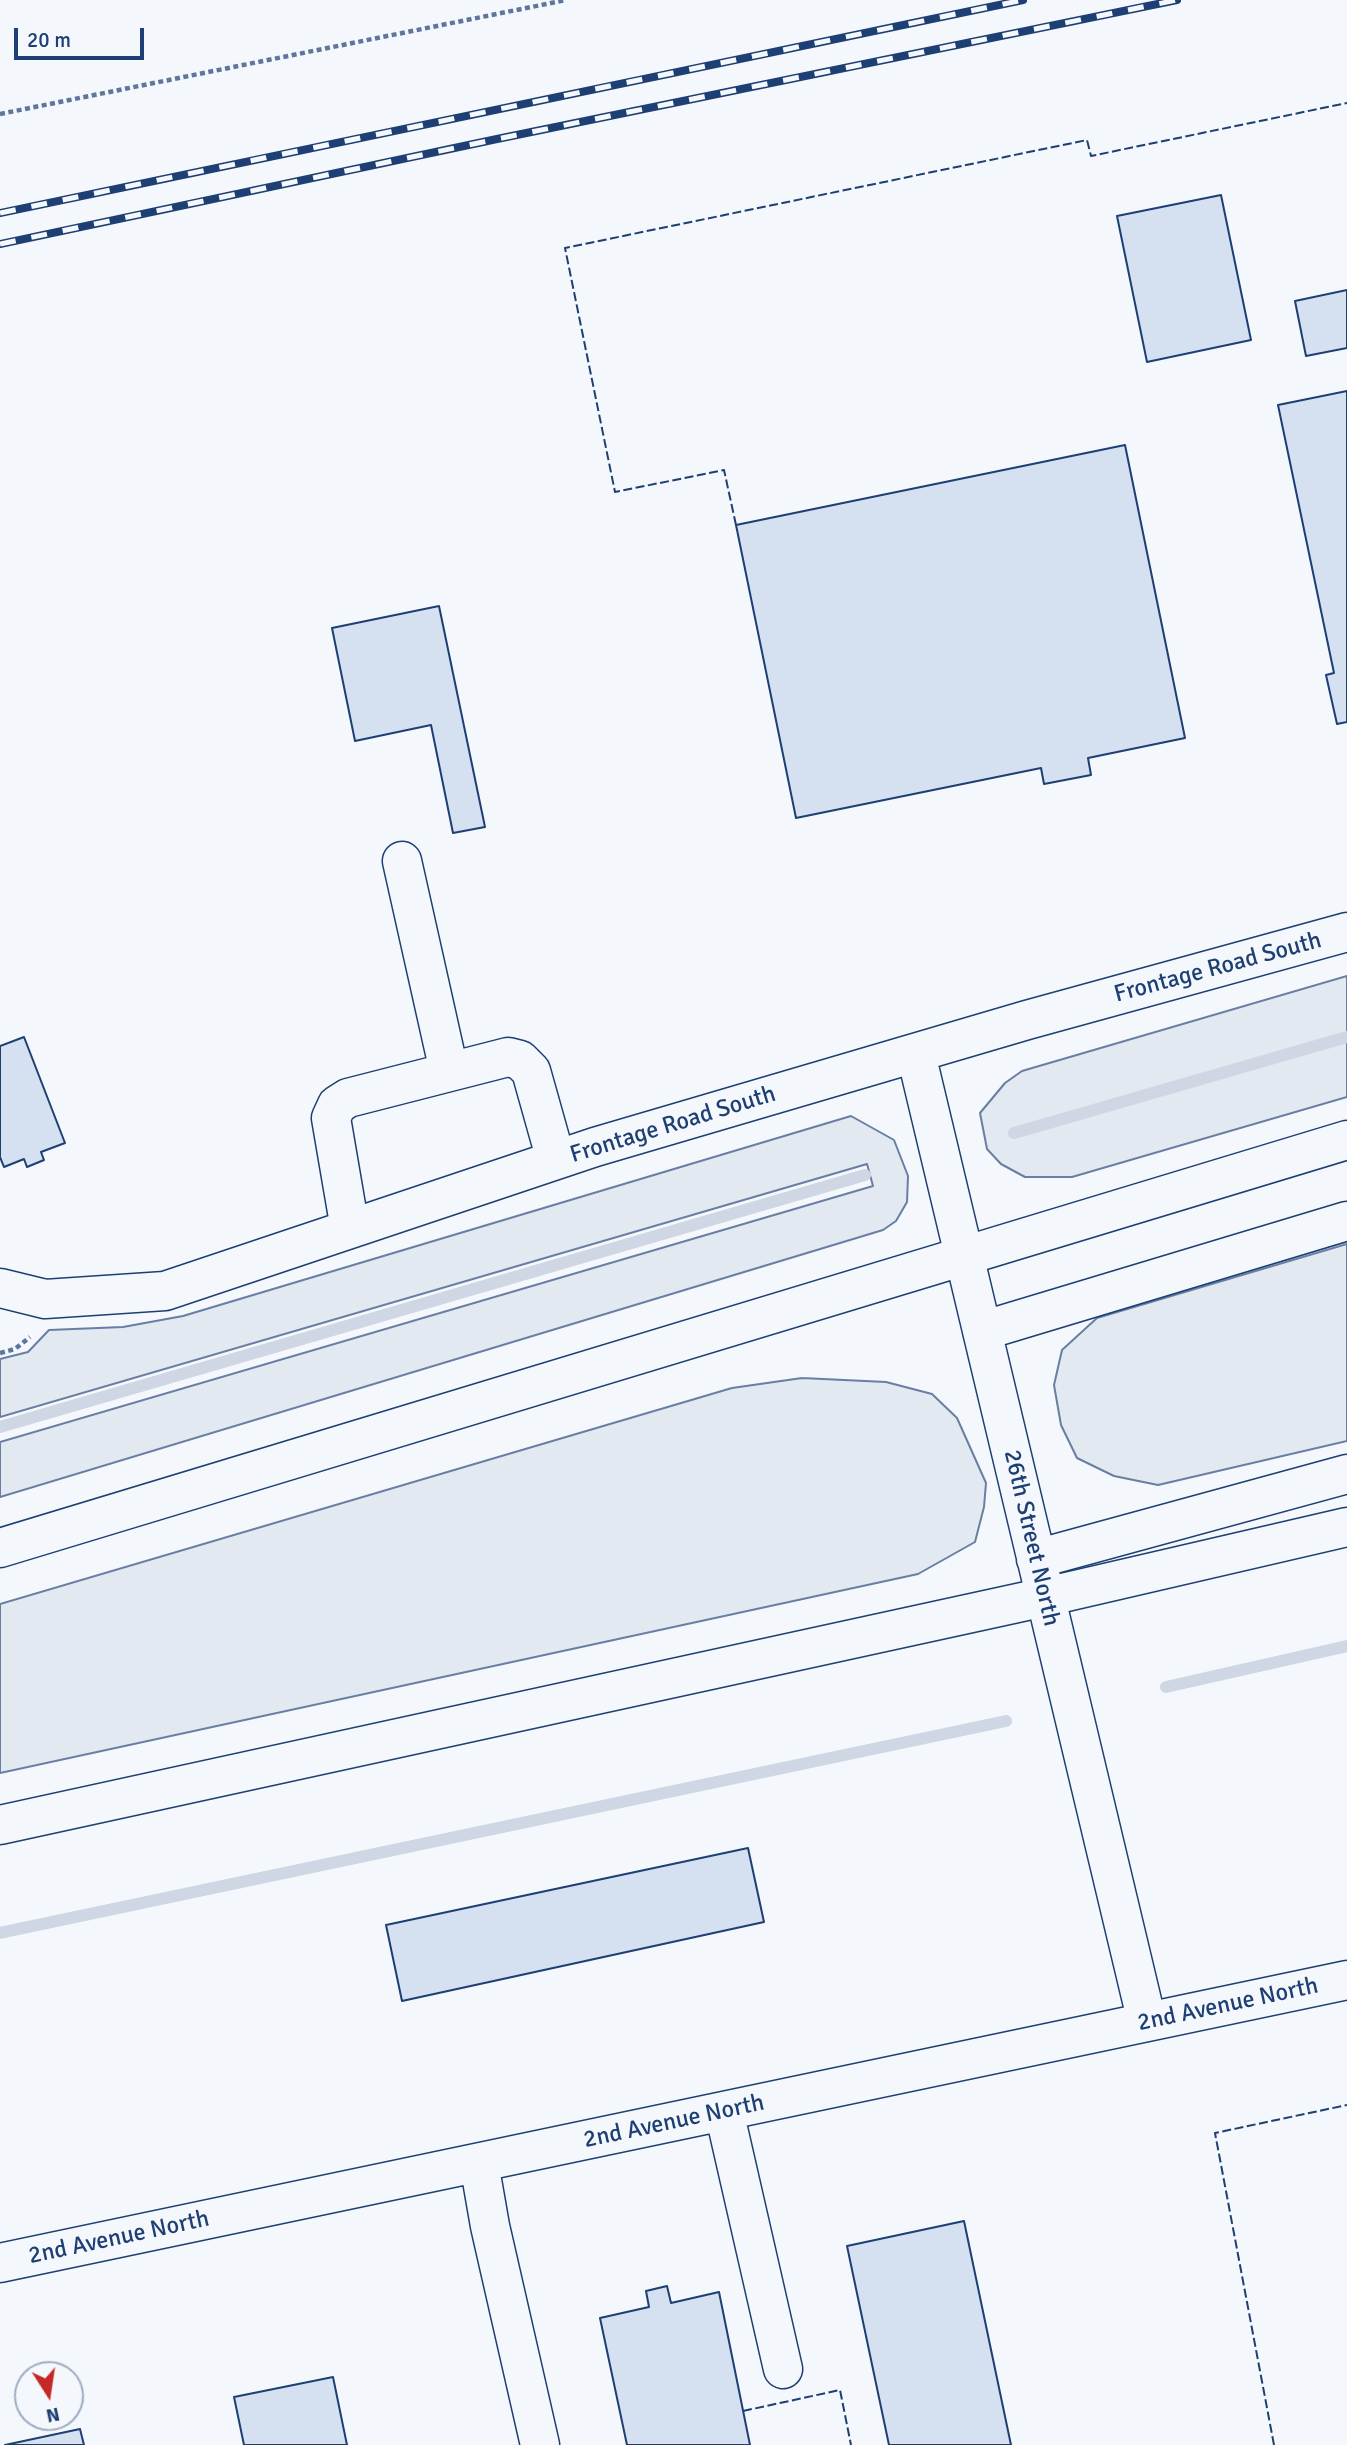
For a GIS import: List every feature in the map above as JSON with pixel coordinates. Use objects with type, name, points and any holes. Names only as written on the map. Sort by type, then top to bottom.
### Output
[{"type":"street","points":[[402,861],[449,1071]]},
{"type":"street","name":"Frontage Road South","points":[[0,1288],[45,1300],[165,1291],[595,1147],[1027,1020],[1347,932]]},
{"type":"street","name":"26th Street North","points":[[916,1054],[1147,2022]]},
{"type":"street","points":[[350,1229],[331,1118],[337,1105],[348,1098],[508,1057],[520,1060],[531,1071],[556,1160]]},
{"type":"street","points":[[0,1548],[1347,1140]]},
{"type":"street","points":[[982,1331],[1347,1221]]},
{"type":"street","points":[[1036,1559],[1347,1474]]},
{"type":"street","points":[[0,1825],[1045,1597],[1347,1527]]},
{"type":"street","name":"2nd Avenue North","points":[[0,2263],[1347,1980]]},
{"type":"street","points":[[724,2111],[783,2369]]},
{"type":"street","points":[[479,2163],[490,2226],[540,2445]]},
{"type":"path","points":[[0,114],[566,0]]},
{"type":"shaded area","points":[[1347,976],[1347,1097],[1072,1177],[1025,1177],[1001,1164],[987,1149],[980,1113],[1005,1083],[1022,1071]]},
{"type":"shaded area","points":[[851,1116],[894,1140],[908,1176],[907,1202],[896,1221],[883,1230],[0,1497],[0,1442],[873,1186],[867,1164],[0,1417],[0,1359],[28,1352],[49,1330],[123,1327],[183,1316]]},
{"type":"shaded area","points":[[1347,1244],[1347,1441],[1158,1485],[1114,1476],[1077,1458],[1061,1425],[1054,1385],[1062,1350],[1097,1318]]},
{"type":"shaded area","points":[[802,1378],[886,1382],[932,1394],[957,1418],[986,1483],[984,1507],[975,1542],[918,1574],[0,1773],[0,1604],[732,1388]]},
{"type":"building","points":[[1221,195],[1251,340],[1147,362],[1117,216]]},
{"type":"building","points":[[1347,290],[1347,348],[1306,356],[1295,301]]},
{"type":"building","points":[[1347,391],[1347,722],[1337,724],[1326,675],[1334,673],[1278,405]]},
{"type":"building","points":[[1125,445],[1185,738],[1088,758],[1091,775],[1044,784],[1041,768],[796,818],[736,525]]},
{"type":"building","points":[[439,606],[485,827],[453,833],[431,725],[355,741],[332,628]]},
{"type":"building","points":[[24,1037],[65,1143],[41,1152],[44,1160],[27,1167],[24,1159],[4,1167],[0,1157],[0,1046]]},
{"type":"building","points":[[748,1848],[764,1922],[402,2001],[386,1925]]},
{"type":"building","points":[[964,2221],[1011,2445],[889,2445],[847,2246]]},
{"type":"building","points":[[667,2286],[671,2303],[719,2292],[750,2445],[627,2445],[600,2318],[649,2307],[646,2291]]},
{"type":"building","points":[[333,2377],[347,2445],[244,2445],[234,2397]]},
{"type":"building","points":[[80,2431],[84,2445],[5,2445]]},
{"type":"waterway","points":[[1014,1133],[1347,1037]]},
{"type":"waterway","points":[[0,1427],[865,1175]]},
{"type":"waterway","points":[[1166,1687],[1347,1646]]},
{"type":"waterway","points":[[0,1933],[1006,1721]]},
{"type":"railway","points":[[0,213],[1023,0]]},
{"type":"railway","points":[[0,244],[1177,0]]},
{"type":"fence","points":[[736,525],[724,470],[615,492],[565,248],[1087,140],[1091,156],[1347,103]]},
{"type":"fence","points":[[1274,2445],[1215,2133],[1347,2105]]},
{"type":"fence","points":[[743,2411],[840,2390],[851,2445]]}]
